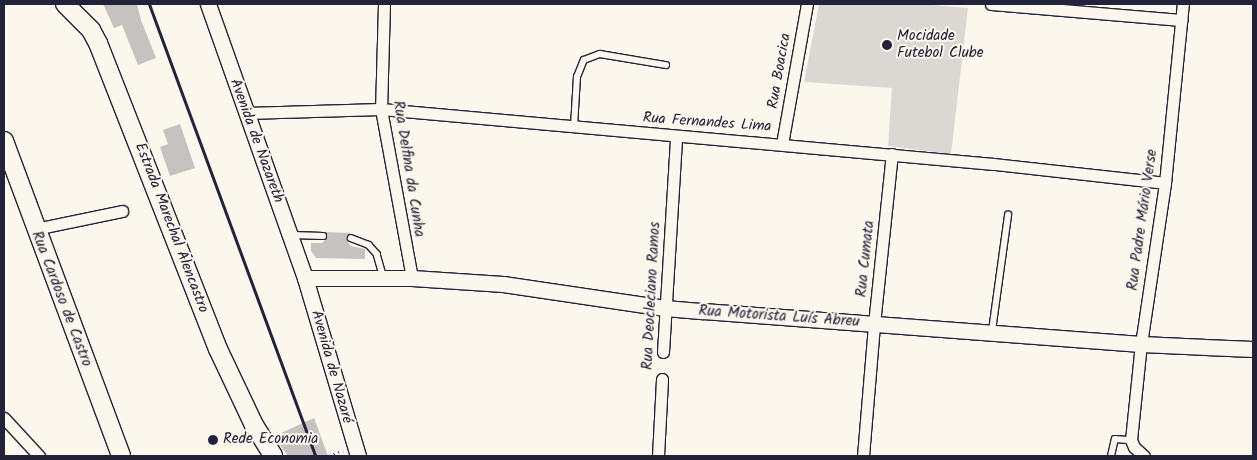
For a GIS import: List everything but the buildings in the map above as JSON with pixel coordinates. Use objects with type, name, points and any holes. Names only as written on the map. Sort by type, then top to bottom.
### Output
[{"type":"main road","name":"Estrada Marechal Alencastro","points":[[65,4],[91,30],[105,58],[218,349],[254,425],[273,456]]},
{"type":"main road","name":"Avenida de Nazareth","points":[[208,4],[305,278]]},
{"type":"main road","name":"Rua Cardoso de Castro","points":[[4,141],[35,229],[121,456]]},
{"type":"main road","name":"Rua Motorista Luís Abreu","points":[[305,278],[412,278],[512,285],[666,308],[992,334],[1253,349]]},
{"type":"main road","name":"Avenida de Nazaré","points":[[305,278],[353,453]]},
{"type":"main road","points":[[254,425],[257,448],[255,456]]},
{"type":"street","name":"Rua Boacica","points":[[782,144],[807,4]]},
{"type":"street","points":[[991,4],[1181,20]]},
{"type":"street","name":"Rua Padre Mário Verse","points":[[1131,440],[1141,344],[1164,183],[1183,4]]},
{"type":"street","name":"Rua Delfina da Cunha","points":[[387,5],[381,109],[412,278]]},
{"type":"street","name":"Rua Fernandes Lima","points":[[246,113],[381,109],[676,137],[892,154],[1164,183]]},
{"type":"street","name":"Rua Deocleciano Ramos","points":[[663,352],[676,137]]},
{"type":"street","name":"Rua Cumata","points":[[863,456],[874,324],[892,154]]},
{"type":"street","points":[[35,229],[122,211]]},
{"type":"street","name":"Rua Deocleciano Ramos","points":[[658,456],[662,379]]},
{"type":"street","points":[[4,418],[39,456]]},
{"type":"street","points":[[1131,440],[1134,447],[1144,456]]},
{"type":"lane","points":[[574,128],[577,77],[584,60],[600,54],[666,65]]},
{"type":"lane","points":[[992,334],[1008,215]]},
{"type":"lane","points":[[290,235],[322,236]]},
{"type":"lane","points":[[351,238],[368,246],[377,254],[384,278]]},
{"type":"lane","points":[[1112,456],[1115,439],[1131,440]]},
{"type":"path","points":[[329,456],[353,453]]},
{"type":"shaded area","name":"Mocidade Futebol Clube","points":[[819,4],[920,4],[968,8],[951,154],[888,146],[892,88],[804,82]]},
{"type":"railway","points":[[149,4],[315,456]]},
{"type":"place","name":"Mocidade Futebol Clube","points":[[887,45]]},
{"type":"place","name":"Rede Economia","points":[[213,440]]}]
